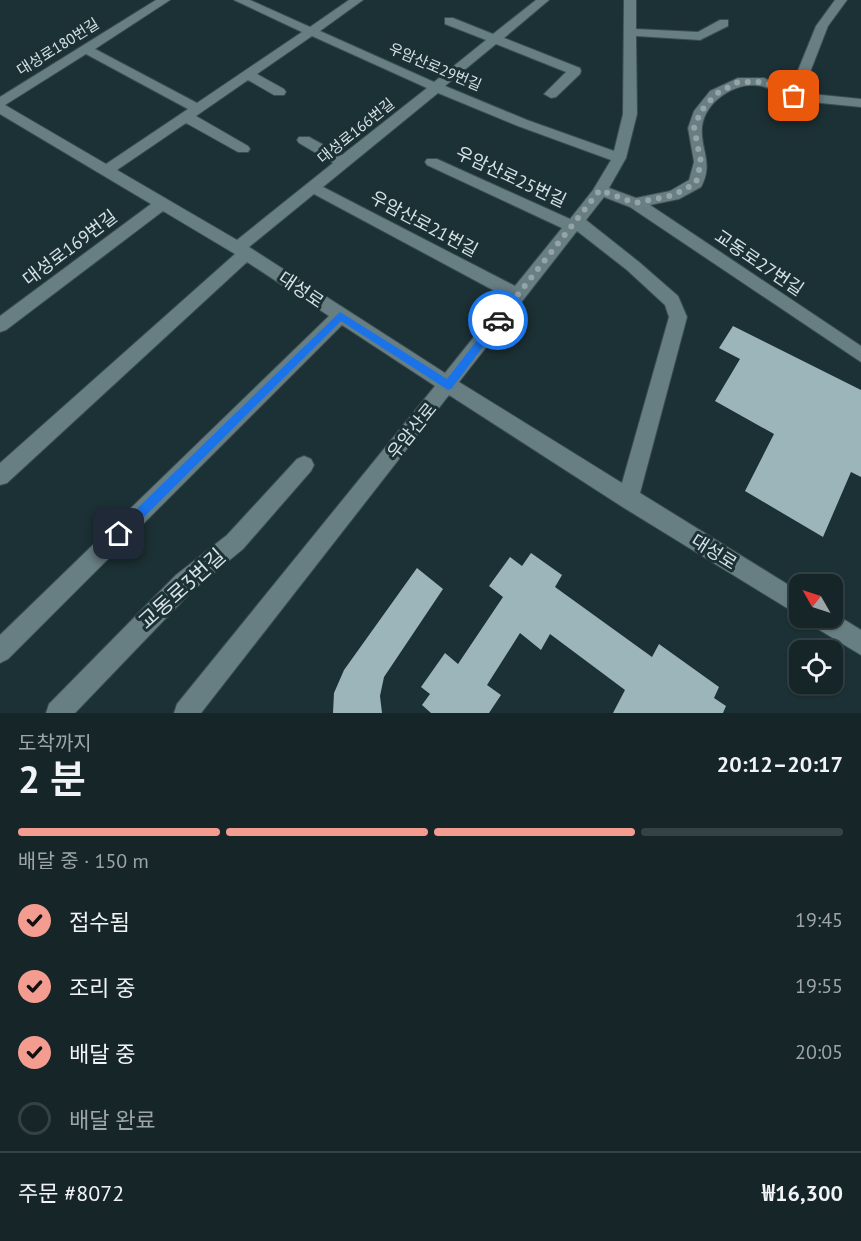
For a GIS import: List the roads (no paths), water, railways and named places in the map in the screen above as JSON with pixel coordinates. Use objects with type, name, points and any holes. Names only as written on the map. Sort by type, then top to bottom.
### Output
[{"type":"street","name":"대성로180번길","points":[[0,103],[164,0]]},
{"type":"street","name":"우암산로29번길","points":[[240,0],[437,86],[576,143],[619,158]]},
{"type":"street","points":[[106,170],[357,0]]},
{"type":"street","name":"대성로166번길","points":[[0,476],[312,187],[541,0]]},
{"type":"street","name":"우암산로","points":[[186,713],[448,385],[600,190],[619,158],[630,114],[632,32],[630,0]]},
{"type":"street","points":[[794,96],[822,26],[841,0]]},
{"type":"street","points":[[449,21],[575,71],[551,94]]},
{"type":"street","points":[[632,32],[700,36],[724,24]]},
{"type":"street","points":[[85,49],[197,108]]},
{"type":"street","points":[[247,74],[279,92]]},
{"type":"street","points":[[635,203],[674,195],[696,183],[701,162],[694,128],[701,111],[716,94],[738,82],[764,82],[794,96],[806,105]]},
{"type":"street","points":[[794,96],[861,103]]},
{"type":"street","name":"대성로","points":[[0,108],[242,251],[448,385],[789,598]]},
{"type":"street","points":[[185,116],[243,149]]},
{"type":"street","points":[[304,140],[343,162]]},
{"type":"street","name":"우암산로25번길","points":[[432,162],[575,224]]},
{"type":"street","name":"우암산로21번길","points":[[312,187],[517,295]]},
{"type":"street","name":"교동로27번길","points":[[600,190],[635,203],[861,355]]},
{"type":"street","name":"대성로169번길","points":[[0,325],[163,203]]},
{"type":"street","points":[[575,224],[633,266],[672,301],[678,317],[628,499]]},
{"type":"street","points":[[0,651],[340,316]]},
{"type":"street","name":"교동로3번길","points":[[58,713],[184,583],[235,542],[304,465]]},
{"type":"street","points":[[837,628],[861,643]]}]
